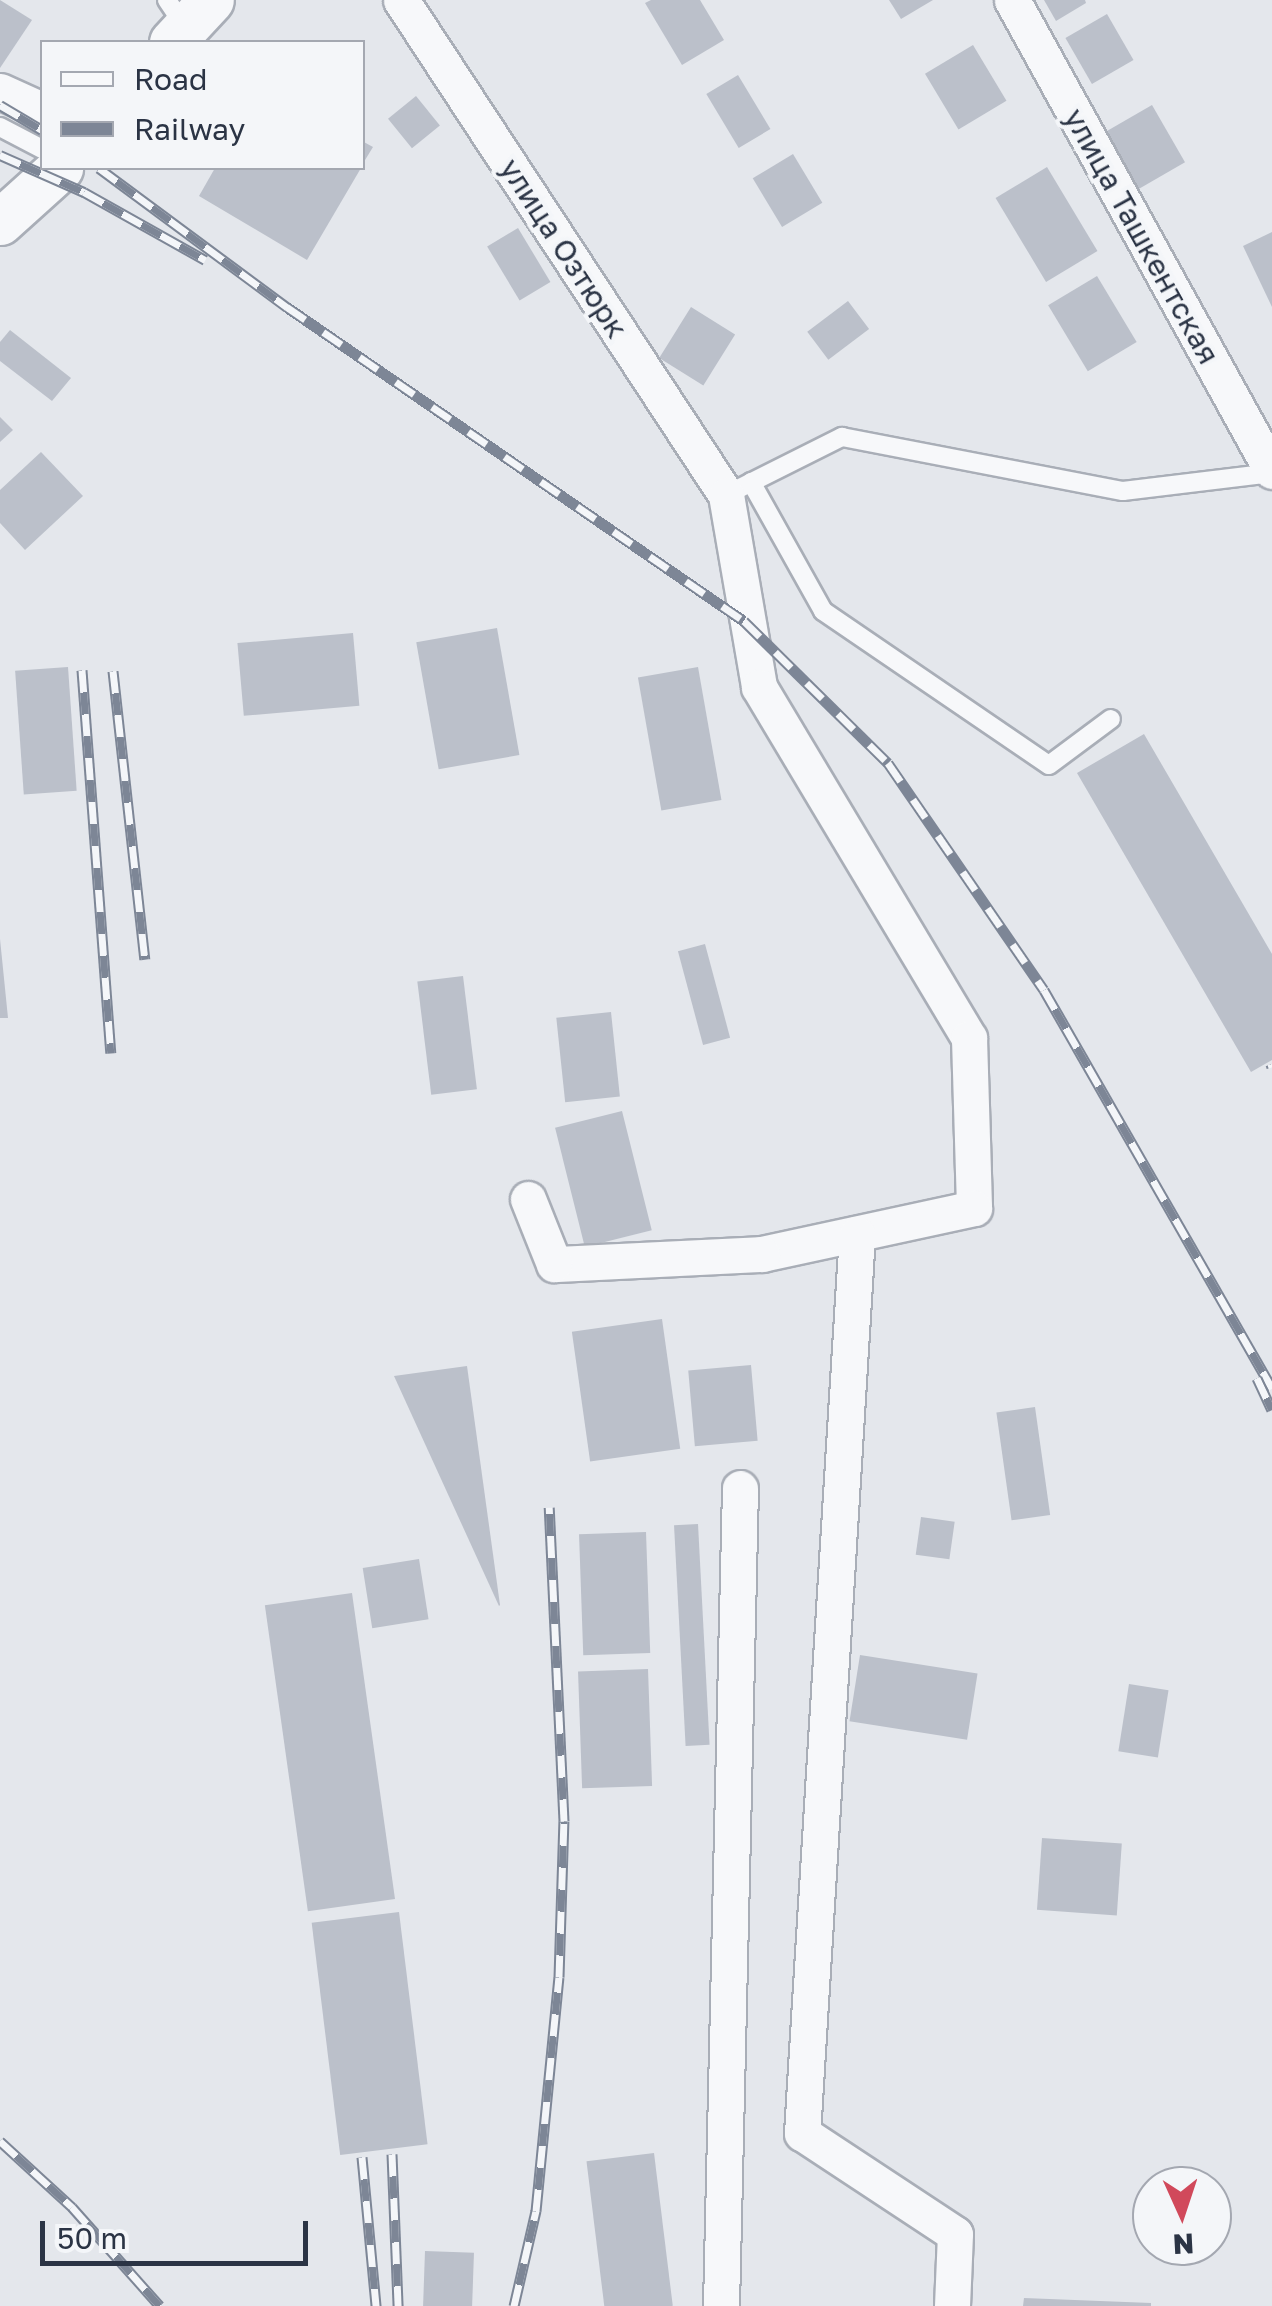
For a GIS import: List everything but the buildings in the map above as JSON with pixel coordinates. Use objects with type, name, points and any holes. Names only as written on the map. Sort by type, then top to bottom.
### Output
[{"type":"street","name":"улица Озтюрк","points":[[401,0],[739,489]]},
{"type":"street","name":"улица Ташкентская","points":[[1012,0],[1272,472]]},
{"type":"street","points":[[0,91],[40,109]]},
{"type":"street","points":[[0,222],[58,170]]},
{"type":"street","points":[[528,1199],[554,1264],[762,1254],[974,1208],[969,1038],[759,687],[739,489]]},
{"type":"street","points":[[856,1234],[802,2133],[955,2234],[952,2306]]},
{"type":"street","points":[[722,2306],[740,1488]]},
{"type":"lane","points":[[0,127],[40,148]]},
{"type":"lane","points":[[1112,719],[1050,765],[822,611],[739,489],[842,436],[1124,490],[1272,472]]},
{"type":"railway","points":[[0,105],[40,129]]},
{"type":"railway","points":[[0,155],[84,192],[205,260]]},
{"type":"railway","points":[[102,170],[287,307],[744,621],[888,763],[1044,990],[1272,1388]]},
{"type":"railway","points":[[82,670],[111,1053]]},
{"type":"railway","points":[[113,671],[145,959]]},
{"type":"railway","points":[[1257,1378],[1272,1410]]},
{"type":"railway","points":[[514,2306],[536,2211],[559,1977],[564,1821],[549,1507]]},
{"type":"railway","points":[[0,2141],[72,2207],[160,2306]]},
{"type":"railway","points":[[392,2154],[398,2306]]},
{"type":"railway","points":[[362,2157],[376,2306]]}]
